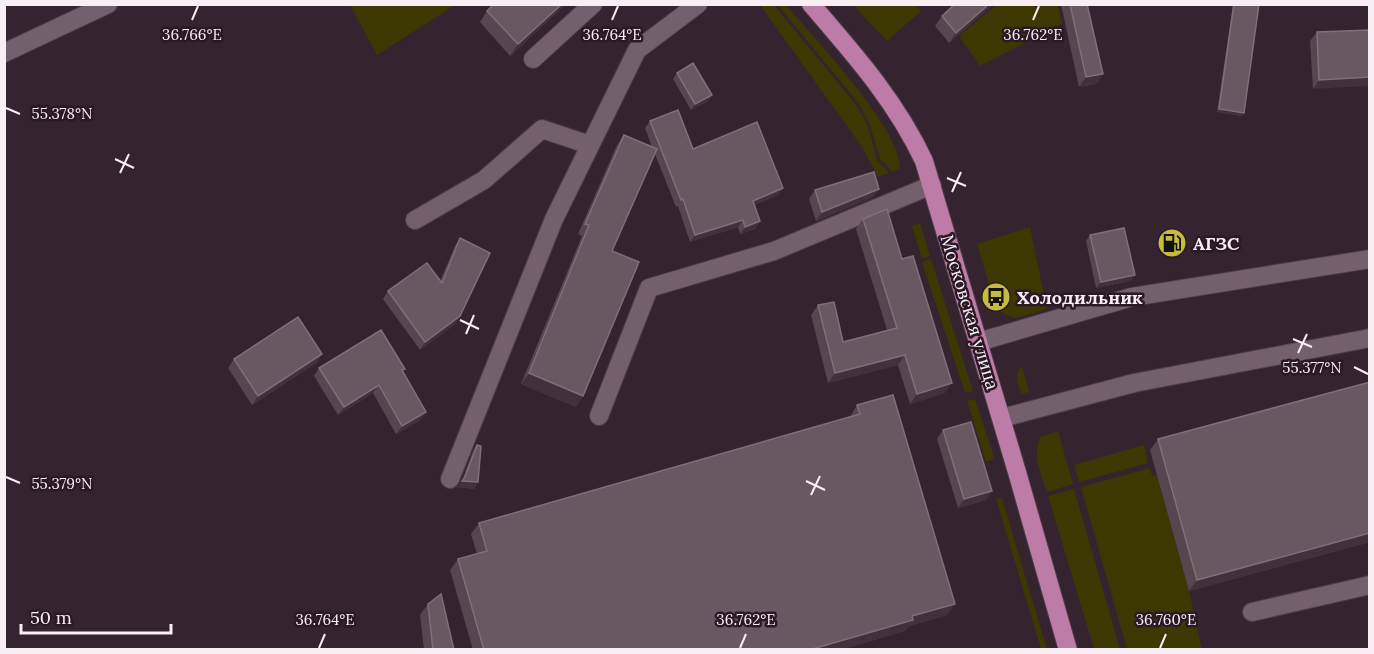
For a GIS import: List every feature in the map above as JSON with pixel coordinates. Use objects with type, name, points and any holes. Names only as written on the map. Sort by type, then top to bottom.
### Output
[{"type":"main road","name":"Московская улица","points":[[811,4],[888,96],[914,139],[932,185],[1068,650]]},
{"type":"street","points":[[4,53],[108,4]]},
{"type":"street","points":[[533,58],[593,4]]},
{"type":"street","points":[[450,479],[554,219],[637,50],[698,4]]},
{"type":"street","points":[[415,220],[484,180],[542,129],[590,145]]},
{"type":"street","points":[[599,416],[649,288],[774,251],[932,185]]},
{"type":"street","points":[[978,342],[1132,297],[1370,259]]},
{"type":"street","points":[[1002,418],[1134,383],[1370,338]]},
{"type":"street","points":[[1252,612],[1370,585]]},
{"type":"shaded area","points":[[450,4],[452,7],[377,55],[350,5]]},
{"type":"shaded area","points":[[760,5],[774,5],[857,106],[868,126],[877,160],[889,173],[878,177],[862,147]]},
{"type":"shaded area","points":[[778,5],[786,5],[854,84],[886,130],[896,151],[900,169],[893,172],[880,159],[870,125],[859,104]]},
{"type":"shaded area","points":[[853,5],[916,5],[921,11],[887,41]]},
{"type":"shaded area","points":[[996,5],[1058,5],[1062,24],[980,66],[959,36]]},
{"type":"shaded area","points":[[920,223],[930,256],[922,259],[912,226]]},
{"type":"shaded area","points":[[1030,227],[1047,309],[1015,318],[1004,314],[995,305],[977,244]]},
{"type":"shaded area","points":[[931,259],[973,391],[965,393],[922,262]]},
{"type":"shaded area","points":[[1022,366],[1029,392],[1021,394],[1017,376]]},
{"type":"shaded area","points":[[975,399],[994,457],[986,462],[967,401]]},
{"type":"shaded area","points":[[1058,431],[1073,484],[1047,492],[1038,464],[1038,443],[1041,437]]},
{"type":"shaded area","points":[[1144,445],[1148,463],[1079,482],[1074,465]]},
{"type":"shaded area","points":[[1150,468],[1152,476],[1157,475],[1189,591],[1202,649],[1127,649],[1081,487]]},
{"type":"shaded area","points":[[1074,489],[1120,649],[1094,649],[1048,496]]},
{"type":"shaded area","points":[[1002,498],[1047,649],[1041,649],[996,499]]},
{"type":"building","points":[[494,4],[562,4],[518,44],[487,11]]},
{"type":"building","points":[[955,4],[989,4],[956,33],[942,16]]},
{"type":"building","points":[[1070,4],[1087,4],[1103,74],[1086,77]]},
{"type":"building","points":[[1234,4],[1259,4],[1244,113],[1219,109]]},
{"type":"building","points":[[1370,30],[1370,77],[1319,80],[1317,32]]},
{"type":"building","points":[[693,63],[712,95],[695,104],[677,73]]},
{"type":"building","points":[[678,110],[693,149],[757,122],[783,188],[753,201],[760,221],[745,227],[743,220],[695,235],[683,199],[681,200],[650,121]]},
{"type":"building","points":[[624,135],[657,149],[612,251],[639,262],[583,396],[529,373],[589,225],[585,224]]},
{"type":"building","points":[[874,172],[879,189],[822,212],[815,190]]},
{"type":"building","points":[[887,209],[902,259],[913,256],[952,383],[917,394],[905,355],[835,373],[818,305],[834,302],[843,342],[897,328],[863,219]]},
{"type":"building","points":[[1124,228],[1135,275],[1101,282],[1090,235]]},
{"type":"building","points":[[460,238],[490,253],[460,316],[425,342],[388,291],[427,263],[442,283]]},
{"type":"building","points":[[298,317],[322,354],[258,396],[234,359]]},
{"type":"building","points":[[381,330],[405,369],[402,370],[426,412],[402,426],[379,385],[344,407],[319,368]]},
{"type":"building","points":[[1370,382],[1370,533],[1197,580],[1158,439]]},
{"type":"building","points":[[893,395],[955,604],[912,616],[913,620],[809,650],[484,650],[458,559],[487,551],[479,523],[860,414],[857,405]]},
{"type":"building","points":[[971,422],[992,491],[964,499],[943,430]]},
{"type":"building","points":[[477,445],[481,446],[478,482],[462,481],[465,477]]},
{"type":"building","points":[[441,594],[454,650],[433,650],[428,604]]},
{"type":"place","name":"АГЗС","points":[[1172,243]]},
{"type":"place","name":"Холодильник","points":[[996,297]]}]
